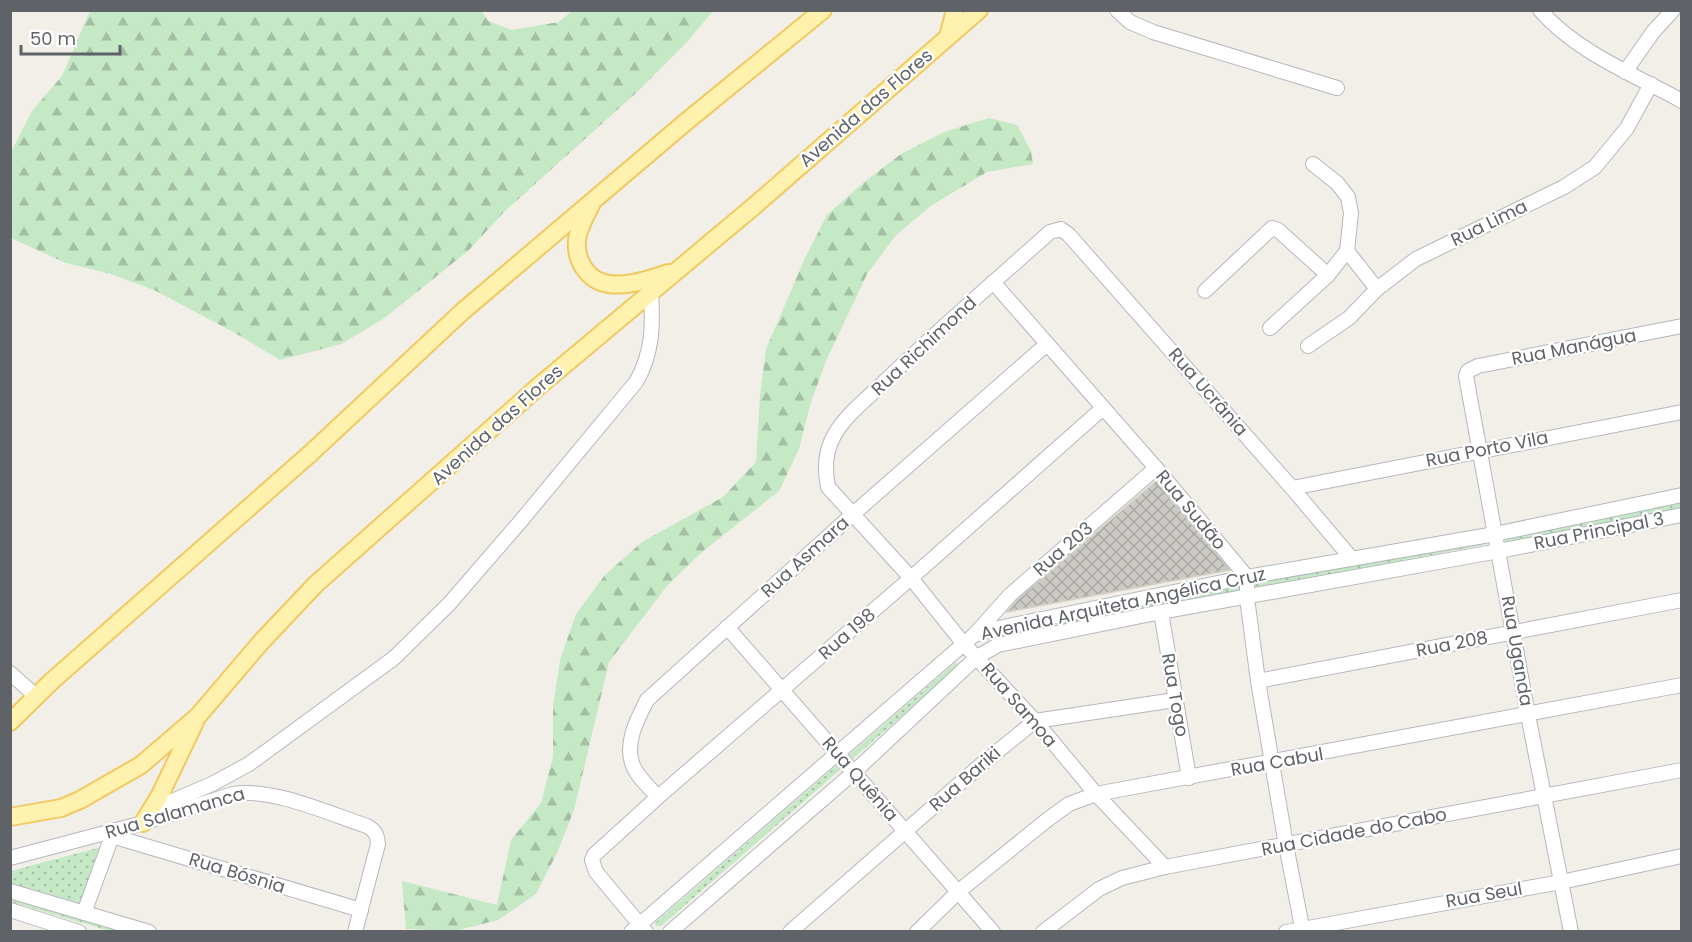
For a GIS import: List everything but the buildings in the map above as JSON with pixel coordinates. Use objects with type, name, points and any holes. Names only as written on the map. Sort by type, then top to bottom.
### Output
[{"type":"main road","points":[[10,722],[36,696],[312,452],[463,311],[687,121],[823,10]]},
{"type":"main road","points":[[948,37],[955,10]]},
{"type":"main road","name":"Avenida das Flores","points":[[10,817],[45,812],[81,800],[141,765],[198,716],[262,640],[316,584],[530,394],[979,10]]},
{"type":"main road","points":[[592,201],[577,238],[578,252],[584,270],[592,279],[610,284],[632,283],[676,271]]},
{"type":"main road","points":[[147,817],[198,716]]},
{"type":"street","points":[[1117,10],[1130,22],[1153,32],[1337,88]]},
{"type":"street","points":[[1540,10],[1562,31],[1603,60],[1682,101]]},
{"type":"street","points":[[1625,72],[1653,32],[1673,10]]},
{"type":"street","name":"Rua Lima","points":[[1308,346],[1349,318],[1377,289],[1416,259],[1564,187],[1595,167],[1627,128],[1651,84]]},
{"type":"street","points":[[1270,328],[1328,275],[1347,251],[1351,213],[1348,197],[1337,183],[1313,164]]},
{"type":"street","points":[[1205,291],[1272,228],[1278,230],[1328,275]]},
{"type":"street","name":"Rua Richimond","points":[[828,487],[825,472],[827,458],[831,442],[842,423],[897,369],[993,282],[1050,232],[1060,229]]},
{"type":"street","name":"Rua Ucrânia","points":[[1060,229],[1077,244],[1353,559]]},
{"type":"street","points":[[1347,251],[1377,289]]},
{"type":"street","name":"Rua Sudão","points":[[993,282],[1156,468],[1247,577]]},
{"type":"street","points":[[147,817],[249,764],[394,658],[449,604],[636,382],[645,367],[652,339],[651,291]]},
{"type":"street","name":"Rua Manágua","points":[[1468,371],[1478,366],[1682,326]]},
{"type":"street","name":"Rua Asmara","points":[[658,797],[638,774],[632,763],[630,745],[636,722],[647,700],[852,515],[1047,344]]},
{"type":"street","name":"Rua Uganda","points":[[1468,371],[1467,382],[1528,715],[1571,932]]},
{"type":"street","name":"Rua 198","points":[[639,929],[596,872],[592,860],[598,852],[1103,408]]},
{"type":"street","name":"Rua Porto Vila","points":[[1292,488],[1682,412]]},
{"type":"street","name":"Rua 203","points":[[969,639],[1010,595],[1156,468]]},
{"type":"street","name":"Rua Samoa","points":[[828,487],[969,639],[977,657],[1035,721],[1096,794],[1165,867]]},
{"type":"street","name":"Avenida Arquiteta Angélica Cruz","points":[[639,929],[969,639],[998,628],[1247,577],[1495,534],[1682,495]]},
{"type":"street","name":"Rua Principal 3","points":[[1516,547],[1682,515]]},
{"type":"street","name":"Avenida Arquiteta Angélica Cruz","points":[[670,932],[852,773],[977,657],[998,645],[1161,612],[1516,547]]},
{"type":"street","points":[[1247,577],[1247,598],[1258,681],[1303,930]]},
{"type":"street","name":"Rua 208","points":[[1258,681],[1682,600]]},
{"type":"street","name":"Rua Togo","points":[[1161,612],[1189,778]]},
{"type":"street","name":"Rua Quênia","points":[[728,627],[852,773],[993,932]]},
{"type":"street","points":[[10,672],[36,696]]},
{"type":"street","name":"Rua Cabul","points":[[916,932],[959,891],[1054,815],[1069,804],[1096,794],[1273,763],[1682,685]]},
{"type":"street","points":[[1035,721],[1175,700]]},
{"type":"street","name":"Rua Bariki","points":[[790,932],[1035,721]]},
{"type":"street","name":"Rua Cidade do Cabo","points":[[1043,932],[1099,890],[1122,878],[1165,867],[1682,770]]},
{"type":"street","name":"Rua Salamanca","points":[[10,858],[111,833],[147,817],[246,791],[273,795],[367,826],[377,835],[378,844],[355,932]]},
{"type":"street","points":[[84,913],[111,833]]},
{"type":"street","name":"Rua Bósnia","points":[[111,833],[361,910]]},
{"type":"street","name":"Rua Seul","points":[[1286,932],[1561,882],[1682,856]]},
{"type":"street","points":[[10,891],[149,932]]},
{"type":"street","points":[[10,910],[79,932]]},
{"type":"green space","points":[[481,10],[488,21],[512,30],[559,22],[572,11],[713,11],[687,42],[637,92],[504,212],[469,250],[383,319],[341,344],[280,360],[154,290],[111,274],[66,263],[11,238],[11,152],[32,111],[62,76],[90,11]]},
{"type":"green space","points":[[989,118],[1017,125],[1031,151],[1033,164],[987,172],[932,205],[896,235],[867,274],[826,361],[810,405],[799,449],[779,491],[702,552],[667,586],[609,662],[574,810],[557,853],[536,894],[498,920],[455,931],[406,929],[402,881],[497,905],[511,840],[541,803],[553,757],[553,707],[560,660],[576,614],[605,575],[642,542],[723,497],[756,462],[760,396],[766,349],[805,258],[827,215],[901,154],[944,132]]},
{"type":"green space","points":[[1681,503],[1681,511],[1506,544],[1505,541],[1509,537]]},
{"type":"green space","points":[[1487,541],[1483,545],[993,639],[988,636],[1140,602]]},
{"type":"green space","points":[[956,662],[959,666],[661,926],[656,926],[655,923]]},
{"type":"green space","points":[[101,847],[83,904],[11,883],[11,871]]},
{"type":"green space","points":[[10,895],[134,931],[110,931],[11,902]]}]
